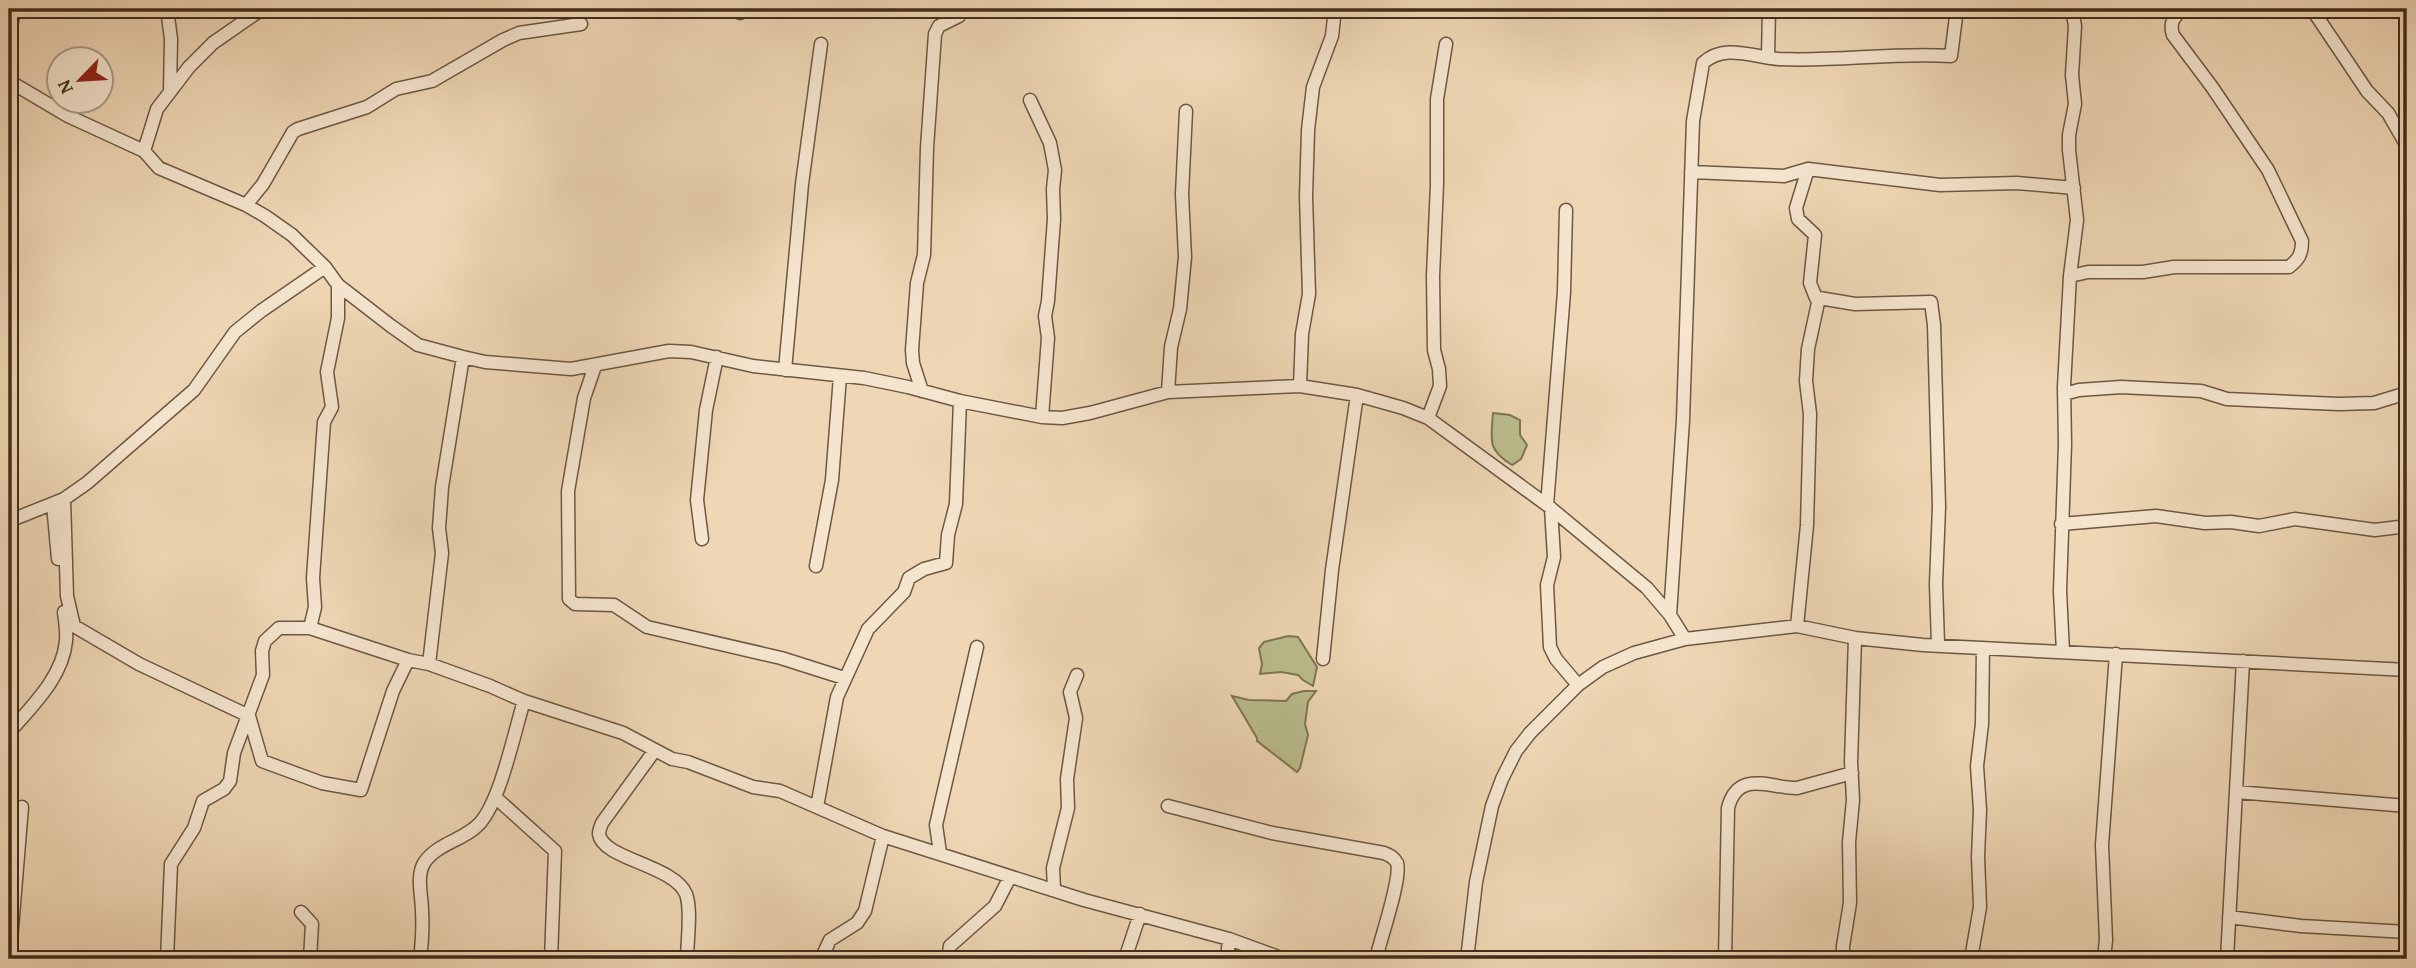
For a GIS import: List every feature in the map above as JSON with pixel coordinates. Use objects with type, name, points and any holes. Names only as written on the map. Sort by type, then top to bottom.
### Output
[{"type":"street","points":[[9,40],[13,9]]},
{"type":"street","points":[[167,9],[171,39],[170,92]]},
{"type":"street","points":[[144,152],[157,109],[189,66],[213,43],[262,9]]},
{"type":"street","points":[[1300,386],[1302,334],[1308,294],[1308,130],[1313,87],[1332,37],[1335,9]]},
{"type":"street","points":[[1768,57],[1769,9]]},
{"type":"street","points":[[1670,615],[1683,420],[1693,121],[1703,63],[1709,57],[1729,51],[1768,57],[1951,56],[1957,9]]},
{"type":"street","points":[[2063,652],[2060,591],[2064,394],[2070,276],[2077,220],[2068,150],[2075,104],[2072,75],[2075,26],[2071,9]]},
{"type":"street","points":[[2070,276],[2088,272],[2143,272],[2174,267],[2289,267],[2302,253],[2302,241],[2268,170],[2173,35],[2170,27],[2174,17],[2183,9]]},
{"type":"street","points":[[2312,9],[2367,90],[2388,113],[2407,146]]},
{"type":"street","points":[[922,391],[913,363],[912,350],[917,283],[923,256],[934,34],[939,26],[959,16]]},
{"type":"street","points":[[246,205],[263,184],[293,132],[298,129],[367,107],[396,89],[432,81],[519,33],[581,24]]},
{"type":"street","points":[[785,370],[802,184],[821,44]]},
{"type":"street","points":[[1428,418],[1440,386],[1434,350],[1433,276],[1437,99],[1446,44]]},
{"type":"street","points":[[9,81],[68,116],[144,152],[159,168],[246,205],[292,235],[325,267],[338,285],[418,345],[485,362],[571,369],[669,351],[717,357],[753,366],[864,378],[1042,417],[1062,418],[1090,413],[1168,392],[1300,386],[1357,395],[1404,408],[1428,418],[1549,507],[1647,588],[1670,615],[1685,639]]},
{"type":"street","points":[[1030,100],[1050,143],[1055,170],[1054,219],[1045,316],[1048,338],[1042,417]]},
{"type":"street","points":[[1168,392],[1171,347],[1180,309],[1185,257],[1182,194],[1186,111]]},
{"type":"street","points":[[1691,173],[1784,176],[1808,169],[1940,185],[2017,183],[2074,188]]},
{"type":"street","points":[[1808,169],[1796,208],[1798,219],[1815,235],[1810,283],[1816,298],[1854,304],[1931,302],[1940,508],[1936,584],[1938,644]]},
{"type":"street","points":[[1566,210],[1564,292],[1549,507],[1554,557],[1547,585],[1548,634],[1556,659],[1578,685]]},
{"type":"street","points":[[9,521],[58,502],[136,442],[194,390],[235,332],[325,267]]},
{"type":"street","points":[[310,628],[315,607],[313,578],[324,422],[332,407],[327,372],[338,318],[338,285]]},
{"type":"street","points":[[1797,626],[1807,525],[1810,414],[1806,381],[1808,349],[1819,298]]},
{"type":"street","points":[[429,664],[442,553],[439,527],[443,487],[463,356]]},
{"type":"street","points":[[702,539],[697,500],[706,410],[717,357]]},
{"type":"street","points":[[595,366],[584,398],[568,491],[571,602],[582,605],[614,605],[647,627],[781,658],[844,678]]},
{"type":"street","points":[[816,566],[832,480],[840,376]]},
{"type":"street","points":[[2064,394],[2079,390],[2121,387],[2201,391],[2227,399],[2339,404],[2374,403],[2407,393]]},
{"type":"street","points":[[1323,659],[1332,570],[1357,395]]},
{"type":"street","points":[[817,807],[832,719],[844,678],[868,629],[904,592],[909,578],[923,569],[946,563],[948,535],[956,504],[961,401]]},
{"type":"street","points":[[58,502],[67,596],[74,626],[139,664],[249,716],[262,761],[311,779],[361,790],[393,691],[408,660]]},
{"type":"street","points":[[14,727],[46,689],[57,671],[66,641],[58,502]]},
{"type":"street","points":[[2061,524],[2169,516],[2190,522],[2231,522],[2259,526],[2295,519],[2375,530],[2407,526]]},
{"type":"street","points":[[1467,959],[1476,882],[1492,806],[1516,751],[1530,733],[1578,685],[1617,660],[1685,639],[1797,626],[1855,638],[1983,648],[2407,670]]},
{"type":"street","points":[[167,959],[171,864],[194,828],[203,802],[228,786],[234,753],[263,675],[262,651],[265,641],[279,628],[310,628],[408,660],[429,664],[524,701],[623,733],[672,759],[688,762],[753,787],[780,791],[883,836],[1084,900],[1229,939],[1284,959]]},
{"type":"street","points":[[1843,959],[1850,903],[1849,842],[1853,800],[1855,638]]},
{"type":"street","points":[[940,853],[936,825],[977,647]]},
{"type":"street","points":[[1971,959],[1980,907],[1977,766],[1982,724],[1983,648]]},
{"type":"street","points":[[2104,959],[2106,940],[2102,845],[2116,654]]},
{"type":"street","points":[[2227,959],[2243,661]]},
{"type":"street","points":[[1054,889],[1053,868],[1068,808],[1067,779],[1076,718],[1070,692],[1077,675]]},
{"type":"street","points":[[420,959],[420,877],[423,864],[434,853],[471,832],[482,821],[495,797],[524,701]]},
{"type":"street","points":[[654,750],[602,823],[599,834],[603,842],[617,853],[668,875],[679,884],[686,895],[687,959]]},
{"type":"street","points":[[1725,959],[1728,808],[1734,793],[1763,782],[1797,788],[1852,773]]},
{"type":"street","points":[[2236,792],[2407,806]]},
{"type":"street","points":[[495,797],[555,851],[551,959]]},
{"type":"street","points":[[1168,806],[1257,830],[1392,856],[1398,866],[1391,908],[1376,959]]},
{"type":"street","points":[[10,955],[22,807]]},
{"type":"street","points":[[821,959],[830,940],[857,923],[865,911],[883,836]]},
{"type":"street","points":[[948,959],[950,946],[995,906],[1010,877]]},
{"type":"street","points":[[301,912],[312,924],[310,959]]},
{"type":"street","points":[[1125,959],[1140,914]]},
{"type":"street","points":[[2229,917],[2301,926],[2407,932]]},
{"type":"street","points":[[1227,959],[1229,939]]},
{"type":"green space","points":[[1493,413],[1510,415],[1520,420],[1520,435],[1527,445],[1521,459],[1512,465],[1498,454],[1492,444]]},
{"type":"green space","points":[[1288,636],[1298,637],[1317,667],[1313,686],[1298,675],[1281,672],[1260,674],[1262,664],[1259,648],[1264,642]]},
{"type":"green space","points":[[1316,691],[1308,702],[1305,724],[1308,735],[1297,772],[1257,741],[1232,696],[1249,700],[1286,701],[1292,694]]}]
